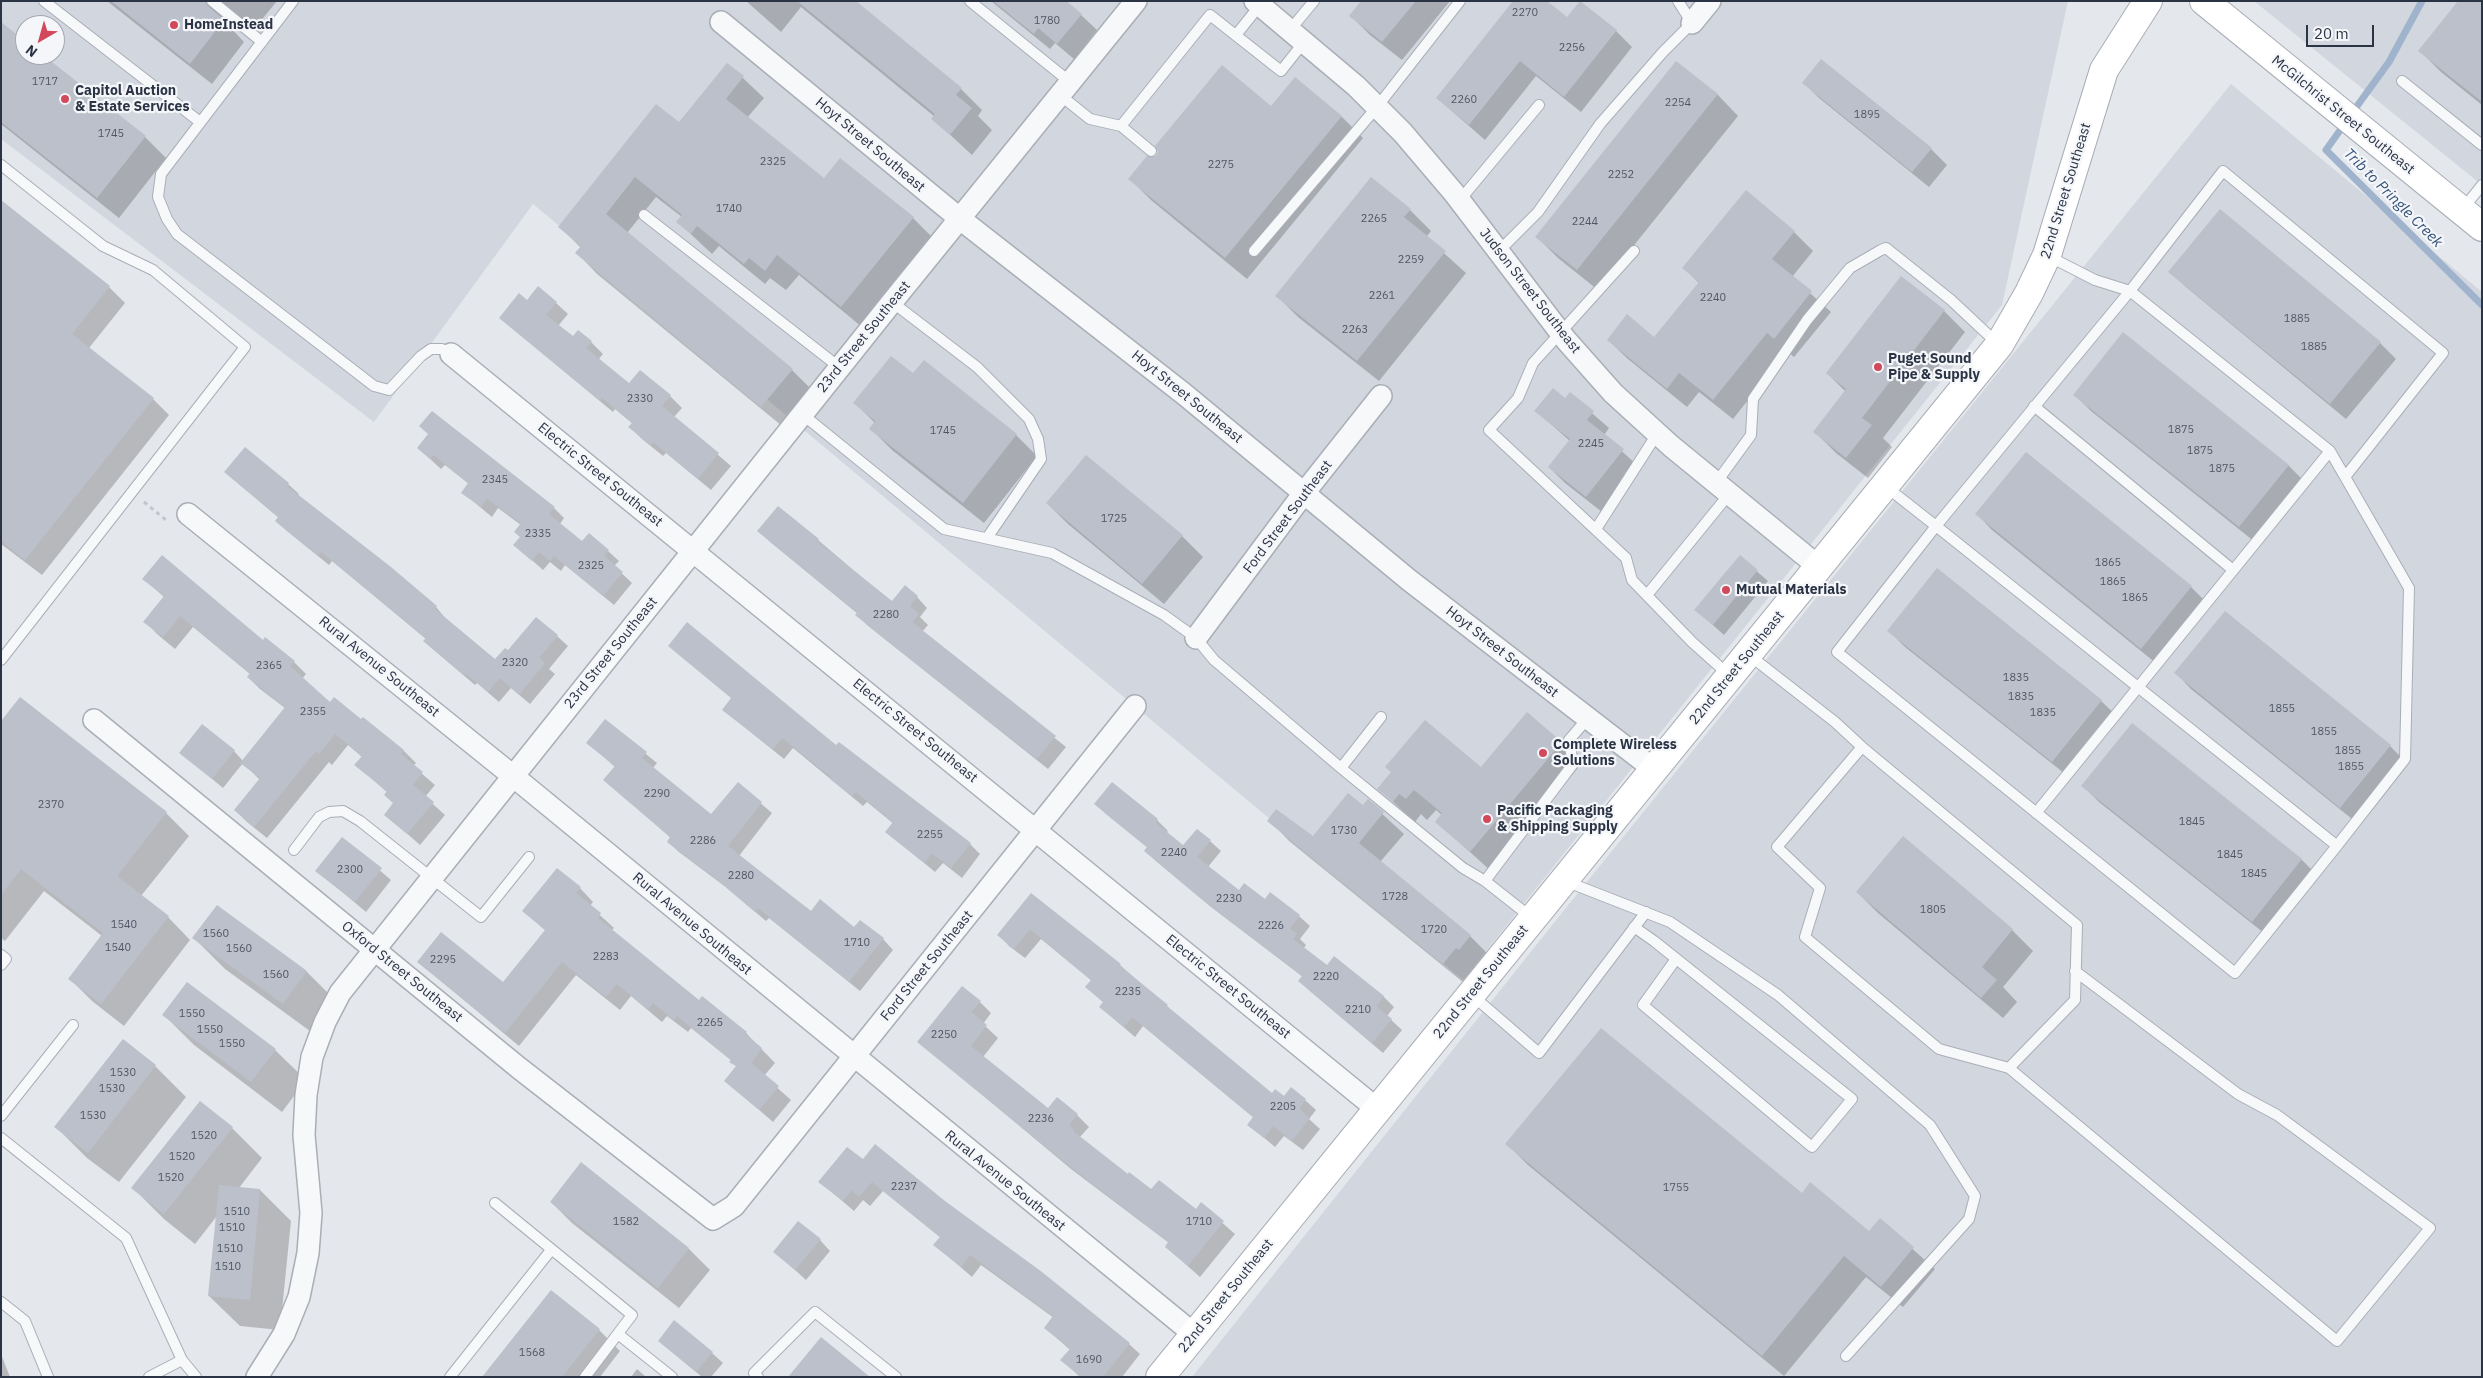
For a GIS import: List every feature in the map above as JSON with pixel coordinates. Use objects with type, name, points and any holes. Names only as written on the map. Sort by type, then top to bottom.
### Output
[{"type":"street","points":[[1692,23],[1710,1]]},
{"type":"street","name":"22nd Street Southeast","points":[[1160,1377],[1999,345],[2030,293],[2047,256],[2104,70],[2148,1]]},
{"type":"street","name":"McGilchrist Street Southeast","points":[[2204,1],[2472,219]]},
{"type":"street","name":"23rd Street Southeast","points":[[257,1377],[284,1334],[299,1297],[308,1254],[310,1214],[304,1135],[306,1095],[312,1056],[325,1022],[340,993],[373,949],[1133,2]]},
{"type":"street","name":"Judson Street Southeast","points":[[1258,3],[1377,107],[1403,133],[1460,200],[1560,332],[1613,392],[1657,434],[1819,567]]},
{"type":"street","name":"Hoyt Street Southeast","points":[[721,22],[959,218],[1184,394],[1409,580],[1655,770]]},
{"type":"street","name":"Electric Street Southeast","points":[[451,354],[1377,1109]]},
{"type":"street","name":"Ford Street Southeast","points":[[1196,638],[1304,493],[1381,396]]},
{"type":"street","name":"Rural Avenue Southeast","points":[[188,514],[513,776],[854,1058],[1195,1335]]},
{"type":"street","name":"Ford Street Southeast","points":[[713,1219],[734,1206],[1135,706]]},
{"type":"street","name":"Oxford Street Southeast","points":[[94,720],[519,1068],[713,1219]]},
{"type":"lane","points":[[44,1],[200,122]]},
{"type":"lane","points":[[212,1],[262,42]]},
{"type":"lane","points":[[293,1],[161,174],[158,196],[167,218],[177,234],[374,386],[390,390],[421,356],[431,349],[442,349],[451,354]]},
{"type":"lane","points":[[970,1],[1065,88],[1090,119],[1121,126],[1151,151]]},
{"type":"lane","points":[[1121,126],[1210,15],[1281,72],[1314,1]]},
{"type":"lane","points":[[1254,251],[1377,107],[1460,1]]},
{"type":"lane","points":[[1498,252],[1538,212],[1600,124],[1663,52],[1692,23],[1678,1]]},
{"type":"lane","points":[[1236,35],[1258,3]]},
{"type":"lane","points":[[2402,80],[2482,145]]},
{"type":"lane","points":[[1460,200],[1538,105]]},
{"type":"lane","points":[[1,165],[103,246],[152,270],[245,347],[1,660]]},
{"type":"lane","points":[[2047,256],[2095,280],[2130,291],[2330,451],[2409,588],[2405,759],[2235,973],[1837,652],[1936,526],[2130,291],[2223,171],[2442,353],[2345,477]]},
{"type":"lane","points":[[2472,219],[2482,185]]},
{"type":"lane","points":[[644,215],[839,367]]},
{"type":"lane","points":[[1647,595],[1723,488],[1751,434],[1753,399],[1807,320],[1850,268],[1886,248],[1951,300],[1999,345]]},
{"type":"lane","points":[[1634,251],[1533,364],[1518,398],[1489,430],[1626,558],[1632,580],[1730,676]]},
{"type":"lane","points":[[892,302],[977,367],[1029,419],[1038,439],[1041,459],[987,538]]},
{"type":"lane","points":[[2034,406],[2233,570]]},
{"type":"lane","points":[[802,414],[944,529],[1052,553],[1164,615],[1196,638],[1214,660],[1341,768],[1463,868],[1485,881],[1533,919]]},
{"type":"lane","points":[[1596,529],[1657,434]]},
{"type":"lane","points":[[2036,813],[2330,451]]},
{"type":"lane","points":[[1885,486],[2139,686],[2336,845]]},
{"type":"lane","points":[[1748,655],[1835,722],[1862,748],[2077,925],[2075,1000],[2009,1068]]},
{"type":"lane","points":[[1341,768],[1381,717]]},
{"type":"lane","points":[[1485,881],[1572,764],[1569,740],[1588,718]]},
{"type":"lane","points":[[1862,748],[1778,847],[1820,888],[1805,938],[1939,1049],[2009,1068],[2337,1341],[2430,1228],[2276,1115],[2238,1094],[2075,971]]},
{"type":"lane","points":[[294,850],[319,817],[329,812],[343,811],[360,821],[481,917],[529,857]]},
{"type":"lane","points":[[1564,881],[1672,923],[1778,995],[1930,1125],[1975,1196],[1969,1219],[1846,1356]]},
{"type":"lane","points":[[1471,994],[1539,1053],[1646,912]]},
{"type":"lane","points":[[1634,928],[1676,958],[1852,1099],[1812,1148],[1643,1005],[1676,958]]},
{"type":"lane","points":[[1,955],[6,959],[1,965]]},
{"type":"lane","points":[[1,1116],[72,1025]]},
{"type":"lane","points":[[1,1138],[126,1238],[182,1360],[196,1377]]},
{"type":"lane","points":[[495,1203],[632,1315],[585,1377]]},
{"type":"lane","points":[[450,1377],[551,1250]]},
{"type":"lane","points":[[1,1302],[25,1321],[48,1377]]},
{"type":"lane","points":[[758,1377],[754,1373],[815,1312],[896,1377]]},
{"type":"lane","points":[[618,1334],[672,1377]]},
{"type":"lane","points":[[149,1377],[182,1360]]},
{"type":"path","points":[[131,493],[171,523],[188,514]]},
{"type":"shaded area","points":[[1,1],[2068,1],[2002,305],[1463,980],[533,204],[374,422],[1,139]]},
{"type":"shaded area","points":[[2254,1],[2482,1],[2482,185]]},
{"type":"shaded area","points":[[2231,84],[2482,292],[2482,1377],[1192,1377],[1557,919]]},
{"type":"building","points":[[111,1],[205,1],[224,20],[190,64]]},
{"type":"building","points":[[797,1],[856,1],[962,88],[956,95],[972,108],[950,135],[931,119],[935,114]]},
{"type":"building","points":[[993,1],[1066,1],[1082,14],[1057,44],[1038,28],[1034,34]]},
{"type":"building","points":[[1361,1],[1416,1],[1382,42],[1349,16]]},
{"type":"building","points":[[1513,1],[1547,1],[1567,17],[1580,1],[1617,30],[1564,97],[1520,61],[1469,125],[1436,98]]},
{"type":"building","points":[[2458,1],[2482,1],[2482,102],[2418,51]]},
{"type":"building","points":[[1,22],[15,33],[15,65],[56,65],[146,136],[97,198],[1,122]]},
{"type":"building","points":[[1821,59],[1932,148],[1912,172],[1802,83]]},
{"type":"building","points":[[1676,61],[1718,94],[1577,270],[1535,237]]},
{"type":"building","points":[[727,63],[744,76],[726,99],[824,178],[840,158],[914,217],[841,307],[777,255],[765,271],[749,258],[744,264],[697,226],[691,234],[676,222],[682,215],[635,177],[606,214],[793,369],[761,407],[575,253],[581,246],[558,227],[656,104],[679,122]]},
{"type":"building","points":[[1222,65],[1271,106],[1295,77],[1342,116],[1225,258],[1128,179],[1147,156],[1156,156],[1158,152],[1155,146]]},
{"type":"building","points":[[1371,177],[1411,209],[1404,217],[1446,251],[1357,361],[1275,296]]},
{"type":"building","points":[[1746,190],[1795,231],[1772,259],[1812,291],[1774,339],[1767,333],[1713,400],[1679,373],[1667,389],[1607,340],[1627,314],[1654,337],[1699,282],[1682,268]]},
{"type":"building","points":[[1,200],[110,286],[72,334],[154,398],[25,560],[1,541]]},
{"type":"building","points":[[2220,209],[2381,342],[2330,404],[2168,272]]},
{"type":"building","points":[[1901,276],[1945,310],[1862,418],[1872,425],[1846,458],[1813,432],[1846,389],[1826,373]]},
{"type":"building","points":[[538,286],[557,302],[546,315],[573,336],[578,330],[592,341],[586,348],[629,383],[640,370],[671,395],[662,406],[719,453],[698,479],[653,442],[651,445],[628,427],[632,423],[602,398],[600,401],[499,318],[519,293],[527,300]]},
{"type":"building","points":[[2123,332],[2289,465],[2239,527],[2073,395]]},
{"type":"building","points":[[891,356],[913,373],[924,360],[1017,434],[963,503],[869,429],[875,421],[853,403]]},
{"type":"building","points":[[1553,388],[1565,398],[1570,392],[1594,411],[1587,420],[1624,449],[1586,497],[1548,467],[1570,439],[1534,411]]},
{"type":"building","points":[[432,411],[555,507],[549,514],[582,541],[589,533],[609,550],[604,556],[623,572],[603,596],[554,556],[550,561],[539,552],[532,561],[513,545],[520,537],[514,532],[521,523],[487,499],[481,507],[461,493],[468,483],[434,455],[430,459],[417,448],[428,434],[419,426]]},
{"type":"building","points":[[245,447],[289,483],[287,486],[391,567],[437,606],[435,609],[495,659],[505,648],[508,650],[536,617],[558,635],[539,658],[545,663],[519,695],[500,678],[488,692],[466,674],[464,675],[423,641],[426,638],[321,552],[318,556],[275,521],[278,517],[224,472]]},
{"type":"building","points":[[2026,452],[2192,586],[2141,649],[1975,514]]},
{"type":"building","points":[[1086,455],[1183,535],[1142,584],[1046,503]]},
{"type":"building","points":[[778,506],[819,539],[817,541],[892,601],[905,585],[918,596],[910,606],[919,614],[912,622],[1056,736],[1037,759],[855,615],[857,613],[757,531]]},
{"type":"building","points":[[162,555],[263,640],[265,637],[295,661],[290,666],[330,702],[334,697],[361,719],[363,717],[404,750],[401,754],[423,772],[413,785],[434,802],[407,834],[384,815],[393,803],[384,795],[387,791],[354,765],[362,756],[335,734],[319,754],[316,751],[254,827],[234,810],[260,778],[240,763],[285,707],[247,677],[250,673],[180,616],[163,637],[143,622],[164,596],[142,579]]},
{"type":"building","name":"Mutual Materials","points":[[1740,555],[1758,570],[1713,625],[1694,610]]},
{"type":"building","points":[[1937,568],[2102,700],[2052,762],[1887,631]]},
{"type":"building","points":[[2225,611],[2391,745],[2340,808],[2174,673]]},
{"type":"building","points":[[687,622],[836,745],[839,742],[971,843],[951,868],[932,853],[924,863],[885,832],[893,822],[856,792],[852,796],[782,738],[773,749],[722,710],[731,698],[668,646]]},
{"type":"building","points":[[20,697],[167,812],[117,876],[169,916],[101,1004],[68,979],[103,933],[21,869],[1,895],[1,721]]},
{"type":"building","points":[[1527,712],[1562,742],[1470,852],[1435,822],[1442,813],[1414,790],[1406,799],[1399,794],[1393,802],[1377,789],[1391,772],[1385,767],[1425,720],[1481,767]]},
{"type":"building","points":[[605,719],[647,752],[642,758],[711,814],[738,782],[762,802],[728,846],[811,911],[820,899],[854,927],[860,920],[884,938],[849,982],[758,908],[755,912],[715,878],[667,842],[670,837],[603,780],[615,766],[586,743]]},
{"type":"building","points":[[2132,723],[2302,859],[2252,922],[2081,786]]},
{"type":"building","points":[[202,724],[235,750],[212,779],[179,753]]},
{"type":"building","points":[[1112,782],[1158,819],[1156,823],[1183,845],[1197,829],[1211,840],[1197,857],[1239,890],[1244,883],[1265,899],[1270,892],[1300,915],[1290,929],[1297,934],[1293,939],[1327,965],[1334,956],[1384,996],[1376,1006],[1392,1019],[1372,1043],[1298,981],[1302,976],[1199,897],[1144,851],[1147,847],[1094,804]]},
{"type":"building","points":[[1348,793],[1363,805],[1368,799],[1384,812],[1359,843],[1471,935],[1459,950],[1456,948],[1443,964],[1267,821],[1276,809],[1313,836]]},
{"type":"building","points":[[1903,836],[2013,929],[1982,967],[1997,980],[1981,998],[1856,892]]},
{"type":"building","points":[[342,837],[382,868],[355,902],[315,871]]},
{"type":"building","points":[[557,868],[581,887],[576,893],[601,913],[598,918],[699,1000],[702,996],[747,1032],[745,1034],[762,1048],[751,1063],[779,1086],[759,1110],[724,1081],[736,1066],[729,1062],[731,1060],[677,1016],[674,1020],[653,1003],[648,1010],[617,984],[606,997],[562,962],[505,1033],[417,962],[441,932],[503,982],[545,930],[522,911]]},
{"type":"building","points":[[1031,893],[1121,964],[1119,965],[1272,1093],[1275,1089],[1284,1096],[1291,1087],[1306,1099],[1299,1109],[1310,1118],[1292,1141],[1273,1126],[1264,1138],[1247,1125],[1253,1117],[1132,1017],[1124,1027],[1099,1007],[1103,1002],[1085,987],[1091,980],[1030,929],[1014,949],[997,935]]},
{"type":"building","points":[[217,905],[307,971],[283,1004],[192,938]]},
{"type":"building","points":[[187,982],[276,1049],[251,1082],[162,1015]]},
{"type":"building","points":[[962,986],[981,1001],[971,1012],[987,1025],[971,1046],[1048,1108],[1057,1097],[1078,1114],[1069,1125],[1073,1131],[1128,1174],[1129,1172],[1151,1189],[1159,1180],[1196,1209],[1201,1202],[1224,1221],[1188,1266],[1165,1247],[1168,1242],[1058,1157],[917,1042]]},
{"type":"building","points":[[1601,1028],[1802,1193],[1810,1182],[1869,1231],[1880,1218],[1914,1247],[1881,1287],[1844,1256],[1762,1356],[1505,1144]]},
{"type":"building","points":[[123,1039],[156,1065],[88,1153],[54,1127]]},
{"type":"building","points":[[200,1101],[233,1127],[164,1214],[131,1188]]},
{"type":"building","points":[[875,1144],[945,1201],[1042,1272],[1130,1343],[1103,1377],[1081,1377],[1060,1360],[1070,1349],[1044,1328],[1053,1316],[970,1255],[961,1267],[933,1245],[940,1237],[872,1182],[859,1197],[852,1190],[843,1201],[818,1182],[847,1147],[863,1159]]},
{"type":"building","points":[[581,1162],[689,1248],[658,1288],[550,1202]]},
{"type":"building","points":[[219,1185],[260,1189],[250,1300],[208,1296]]},
{"type":"building","points":[[798,1221],[821,1239],[795,1270],[773,1252]]},
{"type":"building","points":[[551,1290],[600,1329],[562,1377],[482,1377]]},
{"type":"building","points":[[674,1320],[713,1352],[696,1372],[658,1341]]},
{"type":"building","points":[[821,1337],[870,1377],[788,1377]]},
{"type":"waterway","name":"Trib to Pringle Creek","points":[[2352,113],[2389,62],[2422,1]]},
{"type":"waterway","name":"Trib to Pringle Creek","points":[[2346,122],[2326,150],[2482,305]]},
{"type":"place","name":"HomeInstead","points":[[174,25]]},
{"type":"place","name":"Capitol Auction & Estate Services","points":[[65,99]]},
{"type":"place","name":"Puget Sound Pipe & Supply","points":[[1878,367]]},
{"type":"place","name":"Mutual Materials","points":[[1726,590]]},
{"type":"place","name":"Complete Wireless Solutions","points":[[1543,753]]},
{"type":"place","name":"Pacific Packaging & Shipping Supply","points":[[1487,819]]}]
